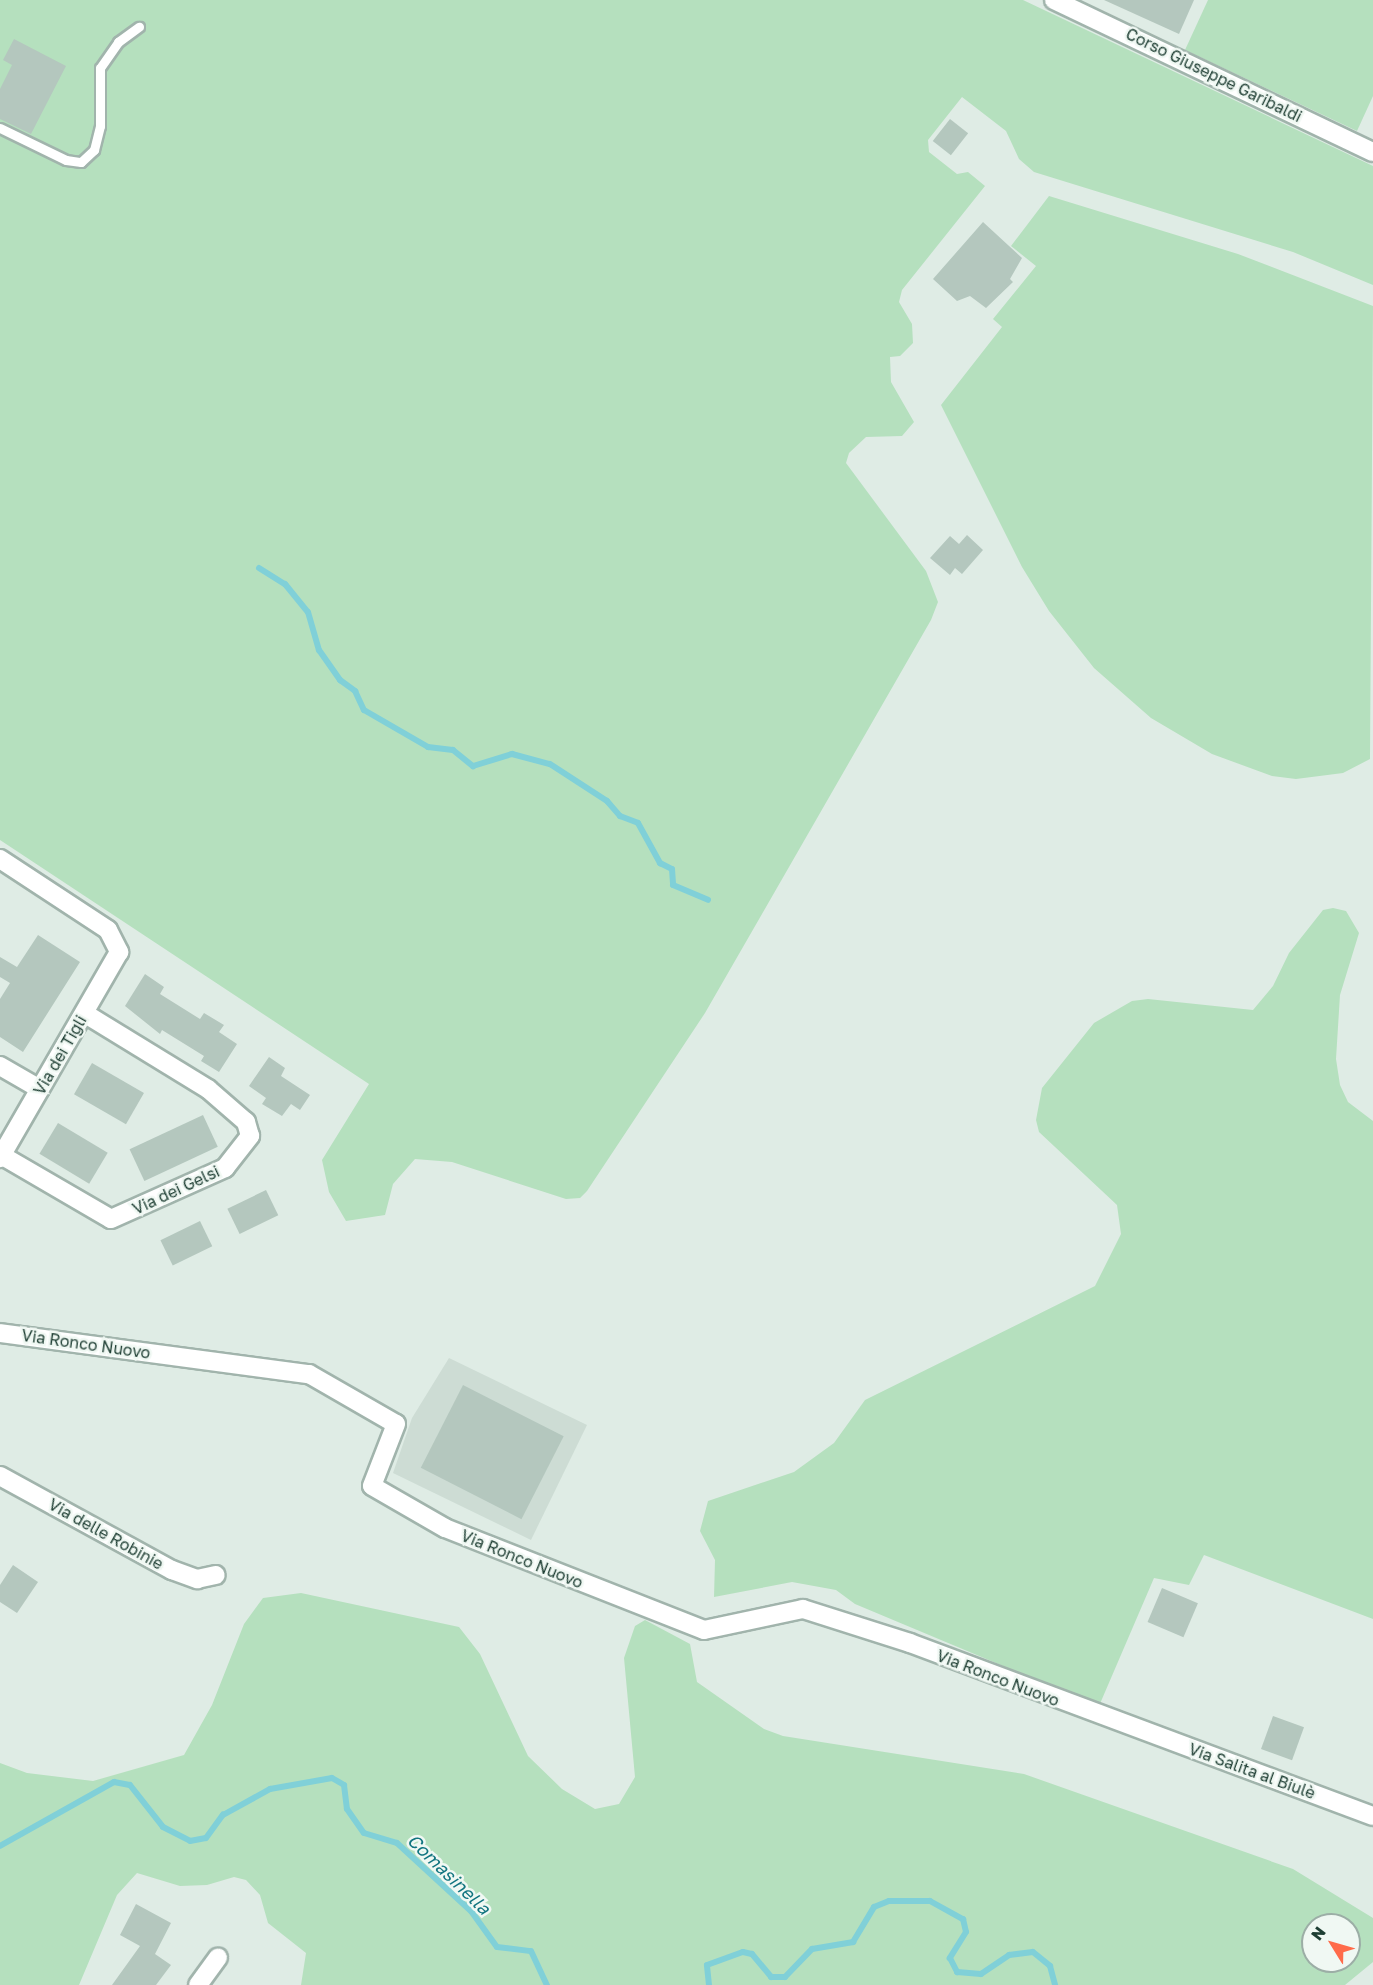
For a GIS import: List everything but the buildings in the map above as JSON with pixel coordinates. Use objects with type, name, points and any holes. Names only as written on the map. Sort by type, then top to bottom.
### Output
[{"type":"street","name":"Corso Giuseppe Garibaldi","points":[[1054,0],[1373,152]]},
{"type":"street","name":"Via dei Tigli","points":[[0,859],[108,930],[119,952],[1,1156]]},
{"type":"street","name":"Via dei Gelsi","points":[[1,1156],[111,1219],[225,1168],[250,1136],[248,1125],[208,1089],[84,1013]]},
{"type":"street","points":[[0,1066],[40,1089]]},
{"type":"street","name":"Via Ronco Nuovo","points":[[0,1333],[309,1374],[396,1424],[372,1486],[445,1528],[704,1630],[803,1609],[910,1643],[1130,1726]]},
{"type":"street","name":"Via delle Robinie","points":[[0,1476],[172,1570],[197,1579],[216,1575]]},
{"type":"street","name":"Via Salita al Biulè","points":[[1130,1726],[1373,1816]]},
{"type":"street","points":[[198,1985],[218,1957]]},
{"type":"lane","points":[[0,128],[66,160],[81,162],[94,150],[99,126],[100,68],[118,42],[139,27]]},
{"type":"shaded area","points":[[449,1358],[587,1425],[531,1540],[393,1473],[412,1418]]},
{"type":"green space","points":[[0,0],[1023,0],[1373,166],[1373,285],[1293,252],[1034,172],[1019,159],[1006,131],[962,97],[928,140],[929,152],[957,174],[968,172],[985,186],[902,290],[899,302],[912,324],[913,343],[900,356],[890,357],[891,382],[914,422],[902,436],[866,437],[849,453],[846,463],[926,571],[938,602],[931,620],[705,1013],[587,1191],[580,1198],[566,1199],[452,1162],[415,1159],[393,1184],[385,1215],[346,1221],[329,1192],[322,1160],[369,1084],[0,840]]},
{"type":"green space","points":[[1208,0],[1373,0],[1373,96],[1357,131],[1185,50]]},
{"type":"green space","points":[[1049,196],[1238,254],[1373,306],[1370,759],[1343,773],[1296,779],[1272,776],[1212,754],[1151,718],[1094,668],[1049,611],[1022,567],[941,405],[1002,327],[993,319],[1036,266],[1011,246]]},
{"type":"green space","points":[[1333,908],[1346,911],[1359,933],[1340,995],[1336,1059],[1340,1085],[1348,1102],[1373,1121],[1373,1619],[1204,1555],[1189,1585],[1154,1578],[1099,1706],[855,1604],[836,1590],[792,1582],[714,1597],[715,1560],[700,1531],[708,1501],[794,1472],[834,1443],[865,1400],[1095,1286],[1121,1234],[1117,1205],[1039,1132],[1036,1120],[1042,1088],[1094,1023],[1132,1001],[1148,999],[1253,1010],[1273,986],[1289,953],[1323,910]]},
{"type":"green space","points":[[301,1593],[459,1627],[480,1654],[528,1756],[562,1789],[595,1809],[619,1804],[635,1777],[624,1658],[635,1626],[645,1620],[690,1644],[697,1682],[764,1729],[783,1736],[1024,1774],[1293,1869],[1373,1918],[1373,1962],[1361,1972],[1361,1913],[1301,1913],[1301,1973],[1360,1973],[1345,1985],[301,1985],[306,1953],[268,1923],[260,1895],[246,1880],[234,1877],[207,1885],[180,1886],[137,1873],[117,1895],[79,1985],[0,1985],[0,1763],[27,1773],[93,1781],[184,1755],[212,1705],[244,1624],[263,1598]]},
{"type":"waterway","points":[[259,568],[285,584],[308,612],[319,650],[340,680],[355,691],[364,710],[428,747],[453,750],[473,766],[512,754],[550,764],[607,801],[620,816],[638,823],[660,863],[672,869],[673,885],[708,900]]},
{"type":"waterway","name":"Comasinella","points":[[0,1846],[114,1782],[130,1785],[163,1827],[190,1841],[206,1838],[223,1815],[270,1789],[332,1778],[344,1785],[347,1809],[364,1833],[397,1843],[471,1911],[497,1947],[531,1951],[547,1985]]},
{"type":"waterway","name":"Comasinella","points":[[709,1985],[707,1965],[743,1952],[752,1954],[771,1977],[785,1977],[812,1949],[853,1942],[874,1907],[889,1901],[930,1901],[963,1919],[966,1932],[950,1958],[957,1972],[981,1974],[1009,1955],[1033,1952],[1050,1966],[1055,1985]]}]
